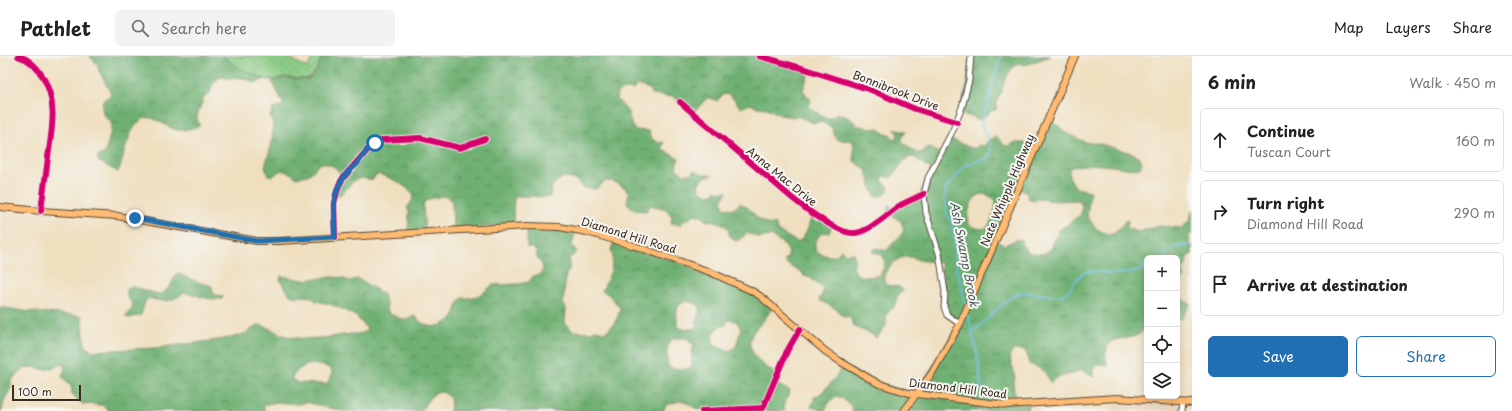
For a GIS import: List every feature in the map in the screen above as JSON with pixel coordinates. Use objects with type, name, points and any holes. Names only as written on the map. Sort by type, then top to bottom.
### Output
[{"type":"main road","name":"Nate Whipple Highway","points":[[904,411],[917,395],[944,353],[965,314],[1075,56]]},
{"type":"main road","name":"Diamond Hill Road","points":[[0,207],[117,216],[257,241],[527,226],[559,227],[576,230],[635,246],[710,272],[750,290],[760,296],[825,351],[860,374],[879,384],[897,390],[917,395],[1015,405],[1117,398],[1192,403]]},
{"type":"street","points":[[18,56],[29,62],[39,71],[49,88],[53,106],[53,121],[41,211]]},
{"type":"street","name":"Bonnibrook Drive","points":[[758,56],[871,90],[915,109],[957,122]]},
{"type":"street","points":[[960,324],[947,315],[944,307],[945,292],[939,253],[926,213],[924,194],[928,178],[957,122],[967,89],[970,56]]},
{"type":"street","name":"Anna Mac Drive","points":[[680,102],[792,198],[809,211],[842,231],[851,233],[863,231],[901,205],[924,194]]},
{"type":"street","points":[[335,237],[334,203],[339,185],[342,178],[371,146],[382,140],[420,138],[460,148],[485,139]]},
{"type":"street","points":[[702,411],[763,408],[787,350],[800,329]]},
{"type":"street","points":[[1182,411],[1183,402]]},
{"type":"shaded area","points":[[1114,399],[1183,403],[1183,411],[1114,411]]},
{"type":"green space","points":[[89,56],[223,56],[239,68],[265,79],[256,83],[243,78],[235,77],[233,79],[220,77],[213,83],[210,93],[204,97],[198,113],[197,120],[200,125],[199,126],[185,130],[177,130],[154,119],[143,119],[138,123],[130,135],[118,172],[98,161],[98,156],[105,153],[111,132],[111,122],[104,116],[102,107],[103,100],[109,97],[111,93],[99,71],[98,65]]},
{"type":"green space","points":[[223,56],[286,56],[307,68],[314,56],[322,56],[320,63],[310,77],[300,79],[285,77],[268,80],[246,71]]},
{"type":"green space","points":[[322,56],[758,56],[810,70],[803,90],[811,99],[809,102],[810,108],[821,115],[832,118],[837,113],[851,119],[859,126],[873,129],[878,128],[885,134],[890,134],[894,140],[898,135],[895,129],[906,131],[902,138],[902,142],[917,153],[922,153],[928,146],[940,154],[948,138],[971,148],[975,148],[979,145],[985,146],[987,142],[996,136],[1003,144],[1007,146],[1010,146],[1013,143],[1026,143],[1035,147],[1047,121],[1059,126],[1066,133],[1085,142],[1101,144],[1134,154],[1140,158],[1142,163],[1140,168],[1137,169],[1106,165],[1069,168],[1069,177],[1076,188],[1090,191],[1087,216],[1097,229],[1113,234],[1126,220],[1128,221],[1127,228],[1138,232],[1159,226],[1182,228],[1190,219],[1192,211],[1192,232],[1189,236],[1189,244],[1192,246],[1192,254],[1187,257],[1186,265],[1182,271],[1185,277],[1180,282],[1180,255],[1144,255],[1143,329],[1141,333],[1136,336],[1110,342],[1107,347],[1106,357],[1106,362],[1109,367],[1103,364],[1098,364],[1093,370],[1093,377],[1080,370],[1073,374],[1061,376],[1051,383],[1043,370],[1029,364],[1027,354],[1023,350],[1013,350],[1009,357],[1015,378],[1013,385],[1017,405],[1028,404],[1027,411],[852,411],[852,407],[842,398],[836,396],[831,400],[824,411],[822,411],[811,407],[814,397],[826,388],[843,366],[863,376],[915,395],[959,324],[947,314],[941,263],[922,261],[913,257],[906,257],[898,259],[888,268],[884,275],[886,285],[899,287],[903,290],[898,294],[894,307],[886,315],[886,326],[876,338],[873,335],[853,326],[850,316],[845,317],[840,314],[838,310],[819,300],[822,295],[823,288],[810,277],[804,276],[802,272],[792,268],[784,261],[789,253],[785,245],[770,235],[760,238],[747,233],[739,240],[735,241],[729,235],[729,230],[725,226],[712,220],[706,221],[703,217],[695,214],[689,219],[685,219],[680,225],[671,223],[672,216],[666,209],[651,205],[646,211],[635,210],[627,203],[629,193],[621,185],[612,182],[605,181],[596,189],[583,188],[577,180],[563,177],[552,186],[550,197],[518,196],[514,199],[513,213],[515,225],[453,229],[452,202],[449,197],[436,197],[424,202],[423,208],[425,231],[408,232],[409,211],[407,208],[414,195],[403,185],[387,177],[377,174],[372,180],[365,178],[355,180],[346,190],[337,196],[335,188],[340,176],[337,169],[331,165],[320,163],[310,174],[296,178],[293,174],[281,170],[273,176],[268,175],[265,167],[272,143],[273,124],[270,117],[273,109],[284,105],[272,81],[286,77],[292,79],[308,79],[313,76]],"holes":[[[638,85],[649,89],[652,95],[673,96],[693,113],[707,98],[717,101],[721,96],[727,94],[741,108],[750,104],[757,107],[767,108],[780,115],[793,117],[797,116],[814,123],[821,122],[830,126],[836,139],[853,141],[854,161],[867,171],[872,190],[876,197],[886,194],[889,187],[882,180],[883,177],[885,176],[891,178],[906,159],[914,158],[931,169],[921,194],[892,209],[889,205],[887,213],[901,221],[904,230],[886,251],[876,248],[872,252],[881,255],[885,264],[879,276],[863,277],[856,274],[853,267],[855,259],[853,253],[845,254],[841,250],[835,256],[827,256],[819,253],[815,247],[818,236],[824,232],[829,233],[832,225],[812,215],[806,234],[797,242],[777,231],[776,225],[767,224],[759,219],[748,208],[740,203],[734,209],[726,208],[722,201],[727,192],[716,190],[710,195],[702,192],[699,188],[699,183],[703,178],[711,176],[711,174],[703,174],[694,170],[690,174],[682,173],[676,167],[679,158],[664,151],[662,147],[664,142],[660,143],[654,140],[650,136],[649,131],[636,130],[632,127],[628,112],[617,99],[616,95],[619,91],[628,89],[633,90]],[[1018,188],[1027,193],[1028,198],[1032,200],[1043,199],[1054,201],[1079,200],[1082,206],[1081,215],[1059,230],[1051,249],[1044,254],[1030,253],[1021,244],[1022,240],[1019,239],[1004,245],[996,240]],[[983,194],[993,198],[996,204],[993,216],[988,226],[982,229],[975,228],[969,224],[969,210],[973,200],[977,196]]]},
{"type":"green space","points":[[970,56],[1050,56],[1025,65],[1019,63],[1015,65],[1006,79],[997,100],[996,110],[991,111],[982,119],[976,121],[974,116],[967,116],[959,112],[967,86]]},
{"type":"green space","points":[[527,226],[575,231],[572,245],[577,252],[569,259],[569,270],[566,274],[563,303],[566,308],[565,323],[573,331],[592,332],[594,330],[605,332],[611,327],[617,318],[620,307],[607,293],[602,291],[611,271],[613,254],[611,250],[614,241],[678,262],[749,290],[772,307],[768,315],[753,332],[750,338],[750,344],[759,361],[776,375],[775,379],[778,385],[790,391],[783,408],[786,411],[721,411],[719,407],[699,410],[686,402],[680,401],[666,405],[663,411],[449,411],[451,409],[450,397],[443,392],[436,392],[428,400],[421,411],[342,411],[306,402],[298,404],[277,402],[264,405],[264,411],[108,411],[108,409],[102,405],[82,404],[72,394],[71,385],[62,377],[65,369],[63,364],[45,370],[32,367],[24,368],[11,381],[11,388],[4,401],[2,411],[0,411],[0,307],[23,311],[82,316],[85,346],[92,351],[154,348],[211,341],[247,333],[257,325],[267,327],[283,335],[308,339],[359,334],[366,331],[367,329],[357,317],[345,310],[330,304],[316,301],[311,297],[298,297],[290,295],[280,280],[281,276],[303,280],[332,277],[342,278],[349,281],[358,279],[382,293],[387,306],[386,309],[390,314],[404,320],[415,316],[421,322],[434,327],[442,325],[453,318],[462,298],[471,298],[478,295],[492,285],[529,282],[533,276],[540,274],[543,271],[543,268],[537,258],[536,251],[531,247],[527,247]],"holes":[[[687,301],[698,304],[700,308],[696,327],[692,329],[681,329],[677,324],[677,310]],[[730,320],[736,321],[741,329],[736,346],[730,351],[722,349],[713,343],[712,340],[712,337],[718,327],[720,325],[725,326]],[[686,338],[694,345],[692,353],[692,366],[689,369],[672,369],[668,365],[667,349],[672,339]],[[311,364],[325,366],[331,369],[332,374],[327,384],[298,383],[291,379],[301,368]]]},
{"type":"green space","points":[[177,273],[197,282],[212,286],[214,294],[223,297],[222,299],[207,298],[183,293],[175,299],[167,301],[149,298],[145,301],[141,315],[129,318],[125,316],[133,308],[132,303],[127,297],[127,289],[130,286],[161,294],[169,288]]},
{"type":"green space","points":[[1180,296],[1190,304],[1182,318],[1180,318]]},
{"type":"waterway","name":"Ash Swamp Brook","points":[[966,305],[957,270],[952,224],[947,214],[945,196],[946,188],[965,166],[978,160],[986,160],[989,154],[991,145],[981,125],[1001,56]]},
{"type":"waterway","points":[[1166,255],[1170,250],[1176,247],[1192,245]]},
{"type":"waterway","points":[[973,332],[1008,299],[1022,292],[1058,296],[1067,293],[1079,276],[1088,271],[1122,274],[1141,271],[1144,267]]},
{"type":"waterway","name":"Ash Swamp Brook","points":[[968,313],[977,354],[983,399]]},
{"type":"waterway","name":"Ash Swamp Brook","points":[[983,403],[983,411]]},
{"type":"cycle path","points":[[18,56],[29,61],[41,73],[51,97],[53,116],[41,211]]},
{"type":"cycle path","points":[[759,56],[871,90],[915,109],[957,122]]},
{"type":"cycle path","points":[[680,102],[813,214],[841,230],[855,233],[860,232],[878,222],[899,206],[924,194]]},
{"type":"cycle path","points":[[335,237],[334,203],[339,185],[343,178],[371,146],[382,140],[420,138],[460,148],[485,139]]},
{"type":"cycle path","points":[[702,411],[763,408],[787,351],[800,329]]},
{"type":"route","points":[[135,218],[257,241],[335,237],[333,211],[339,185],[342,178],[355,165],[365,151],[375,143]]}]
